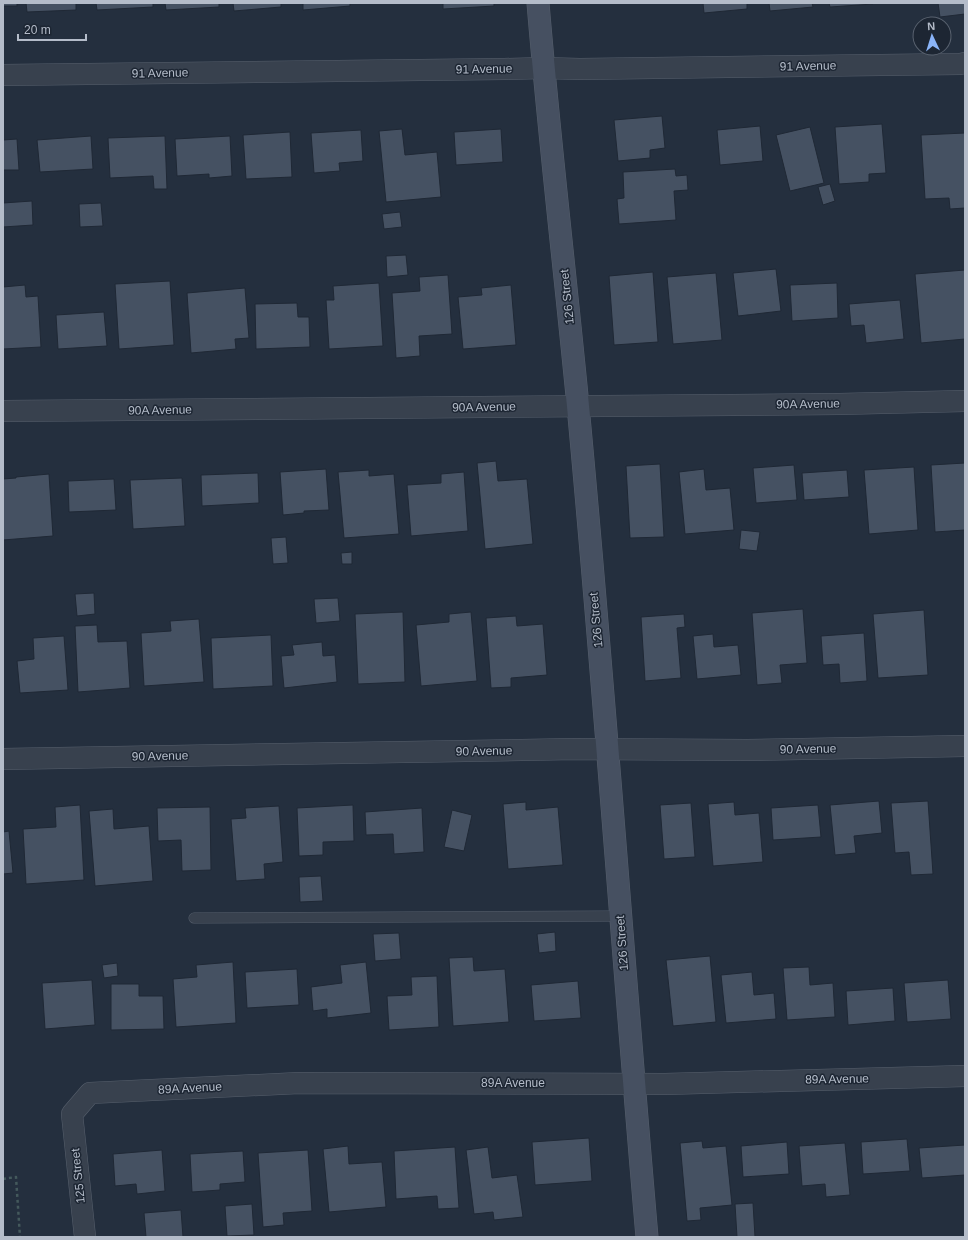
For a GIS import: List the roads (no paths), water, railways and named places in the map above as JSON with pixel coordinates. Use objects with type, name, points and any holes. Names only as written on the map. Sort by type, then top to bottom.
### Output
[{"type":"street","name":"126 Street","points":[[538,3],[543,68],[578,406],[608,748],[633,1084],[647,1237]]},
{"type":"street","name":"91 Avenue","points":[[3,75],[965,63]]},
{"type":"street","name":"90A Avenue","points":[[3,411],[831,404],[965,401]]},
{"type":"street","name":"90 Avenue","points":[[3,759],[608,748],[747,750],[965,746]]},
{"type":"street","name":"89A Avenue","points":[[72,1114],[90,1093],[299,1083],[633,1084],[965,1076]]},
{"type":"street","name":"125 Street","points":[[72,1114],[85,1237]]},
{"type":"lane","points":[[194,918],[620,916]]}]
